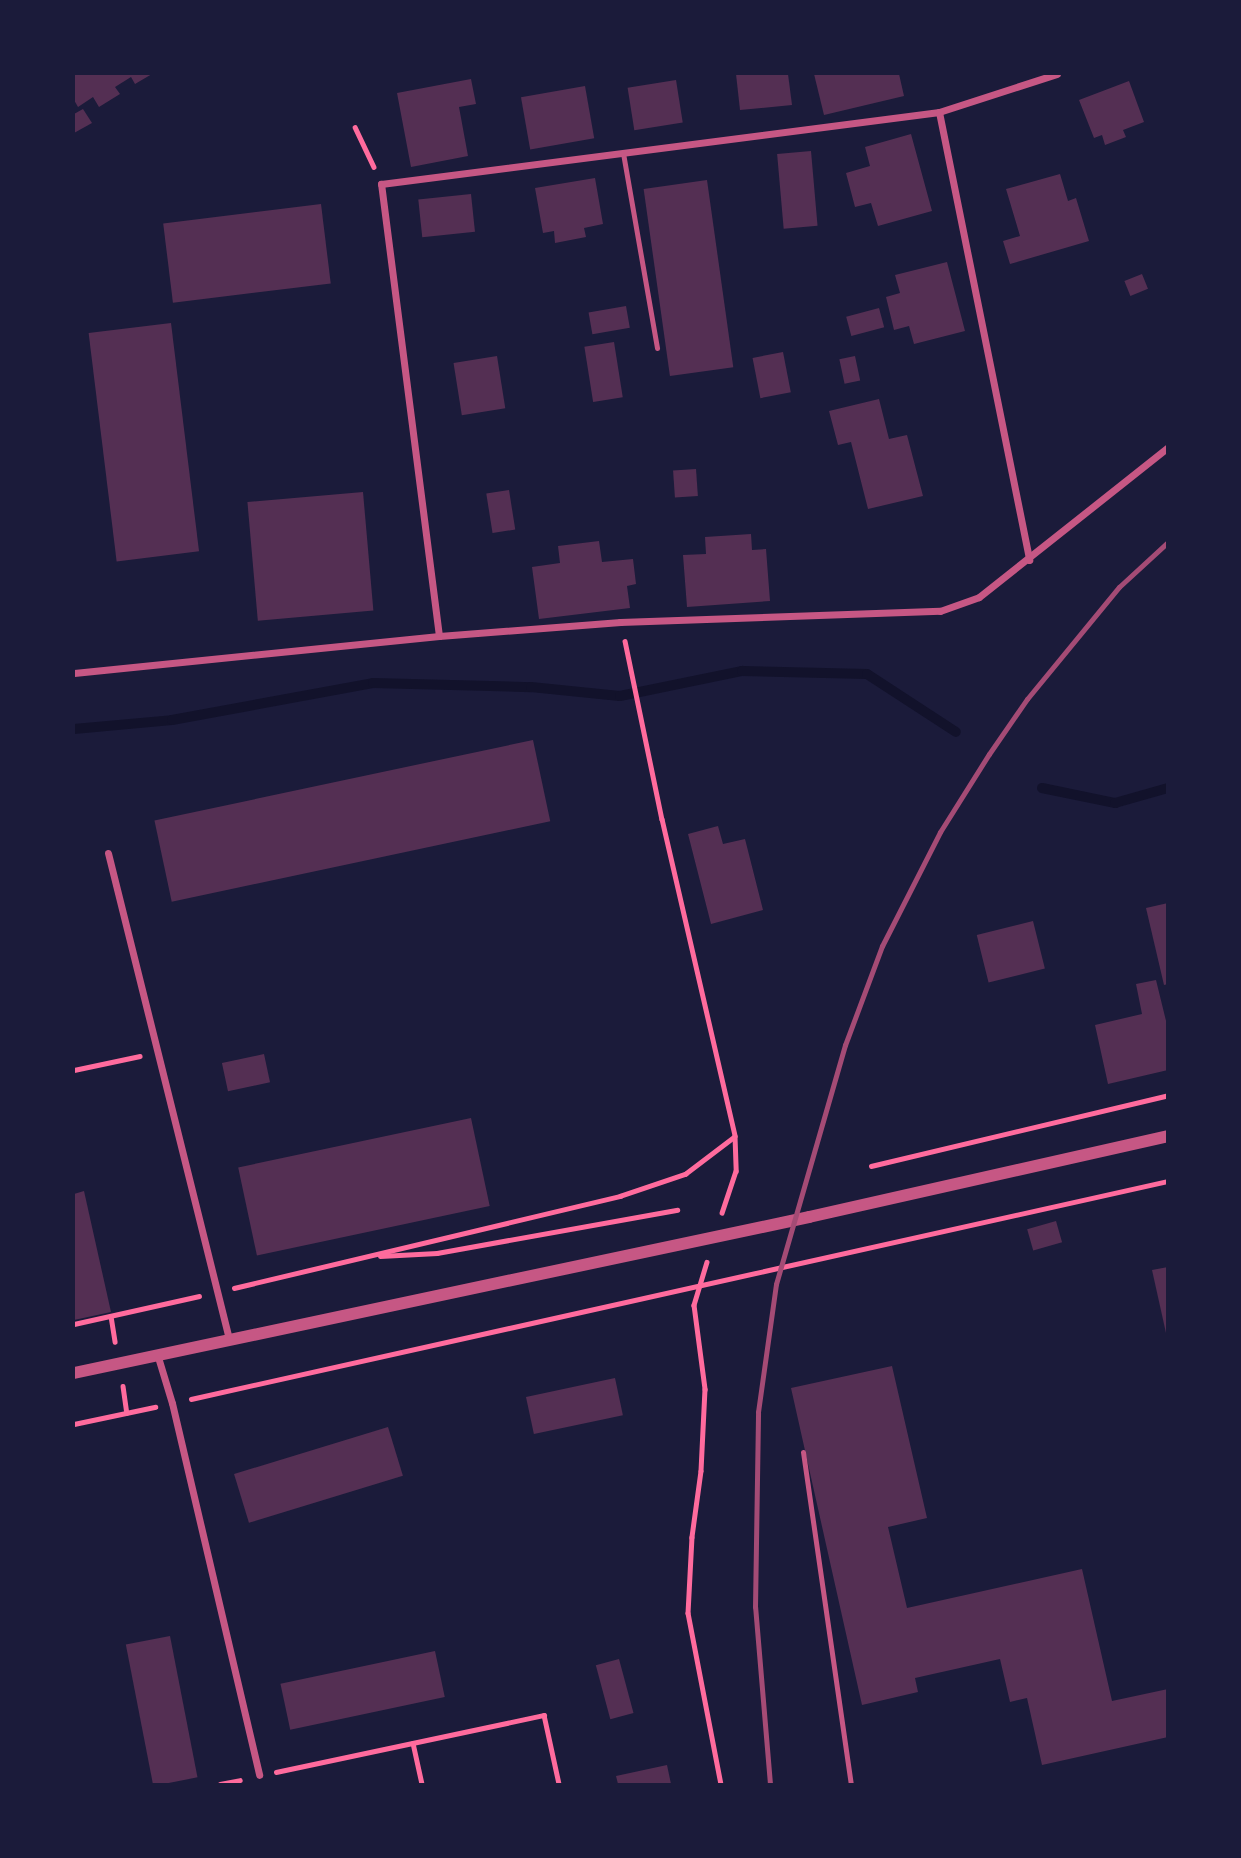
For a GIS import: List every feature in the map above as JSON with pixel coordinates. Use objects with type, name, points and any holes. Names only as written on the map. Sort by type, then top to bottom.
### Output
[{"type":"street","points":[[439,636],[381,184],[939,112],[1057,74]]},
{"type":"street","points":[[939,112],[1029,560]]},
{"type":"street","points":[[74,673],[439,636],[620,622],[940,611],[979,597],[1029,560],[1167,447]]},
{"type":"street","points":[[108,853],[229,1339]]},
{"type":"street","points":[[74,1373],[809,1217],[1167,1136]]},
{"type":"street","points":[[158,1357],[173,1403],[259,1775]]},
{"type":"lane","points":[[623,153],[657,348]]},
{"type":"lane","points":[[803,1452],[851,1784]]},
{"type":"path","points":[[355,127],[381,184]]},
{"type":"path","points":[[620,622],[735,1136],[736,1171]]},
{"type":"path","points":[[74,1070],[158,1052]]},
{"type":"path","points":[[872,1167],[1167,1095]]},
{"type":"path","points":[[74,1324],[369,1257],[620,1196],[685,1174],[735,1136]]},
{"type":"path","points":[[74,1424],[1167,1181]]},
{"type":"path","points":[[369,1257],[437,1252],[677,1210]]},
{"type":"path","points":[[694,1305],[705,1389],[701,1471],[692,1536],[688,1613],[721,1784]]},
{"type":"path","points":[[259,1775],[544,1715],[559,1784]]},
{"type":"path","points":[[412,1743],[422,1784]]},
{"type":"building","points":[[74,74],[152,74],[135,84],[131,77],[115,87],[120,94],[99,107],[93,97],[78,107],[74,100]]},
{"type":"building","points":[[736,74],[788,74],[792,105],[740,110]]},
{"type":"building","points":[[814,74],[899,74],[904,96],[824,115]]},
{"type":"building","points":[[471,79],[476,104],[459,107],[468,156],[411,167],[397,93]]},
{"type":"building","points":[[676,80],[683,122],[634,130],[628,88]]},
{"type":"building","points":[[1129,81],[1144,122],[1123,130],[1126,137],[1105,145],[1102,135],[1094,138],[1079,100]]},
{"type":"building","points":[[585,86],[594,138],[530,149],[521,97]]},
{"type":"building","points":[[83,109],[92,123],[74,133],[74,114]]},
{"type":"building","points":[[911,134],[932,211],[878,226],[871,203],[855,207],[846,173],[870,166],[865,147]]},
{"type":"building","points":[[811,151],[818,226],[784,229],[777,154]]},
{"type":"building","points":[[1060,174],[1068,201],[1076,198],[1089,241],[1010,264],[1003,241],[1020,236],[1006,189]]},
{"type":"building","points":[[595,178],[603,224],[584,228],[586,237],[555,243],[554,231],[543,233],[535,188]]},
{"type":"building","points":[[707,180],[733,367],[670,376],[644,189]]},
{"type":"building","points":[[471,194],[475,232],[422,237],[418,200]]},
{"type":"building","points":[[321,204],[331,283],[173,303],[163,223]]},
{"type":"building","points":[[947,262],[965,331],[914,344],[909,326],[894,330],[886,297],[900,293],[895,275]]},
{"type":"building","points":[[1142,274],[1148,289],[1130,296],[1124,281]]},
{"type":"building","points":[[626,306],[630,328],[592,334],[589,313]]},
{"type":"building","points":[[879,308],[884,327],[851,336],[846,317]]},
{"type":"building","points":[[171,323],[199,551],[117,561],[89,333]]},
{"type":"building","points":[[614,342],[623,397],[593,402],[584,347]]},
{"type":"building","points":[[783,352],[791,392],[760,398],[753,358]]},
{"type":"building","points":[[497,356],[505,408],[462,415],[454,363]]},
{"type":"building","points":[[855,356],[860,380],[845,384],[839,359]]},
{"type":"building","points":[[879,399],[889,439],[907,435],[923,496],[868,509],[851,442],[838,445],[829,411]]},
{"type":"building","points":[[696,469],[698,496],[675,498],[673,471]]},
{"type":"building","points":[[509,490],[515,530],[493,533],[486,494]]},
{"type":"building","points":[[363,492],[373,611],[258,621],[247,502]]},
{"type":"building","points":[[751,534],[752,550],[766,549],[770,601],[687,607],[683,555],[706,554],[705,537]]},
{"type":"building","points":[[599,541],[602,562],[633,559],[636,584],[627,586],[630,608],[539,619],[532,567],[560,563],[558,546]]},
{"type":"building","points":[[533,740],[550,821],[172,902],[154,820]]},
{"type":"building","points":[[718,826],[723,844],[745,839],[763,910],[711,924],[688,834]]},
{"type":"building","points":[[1168,903],[1168,984],[1164,985],[1146,908]]},
{"type":"building","points":[[1033,921],[1045,969],[989,983],[977,935]]},
{"type":"building","points":[[1156,980],[1168,1029],[1168,1070],[1108,1084],[1095,1025],[1142,1014],[1136,984]]},
{"type":"building","points":[[264,1054],[270,1082],[228,1091],[222,1063]]},
{"type":"building","points":[[471,1118],[490,1206],[257,1256],[238,1167]]},
{"type":"building","points":[[84,1191],[111,1312],[74,1320],[74,1194]]},
{"type":"building","points":[[1056,1221],[1062,1242],[1033,1250],[1027,1229]]},
{"type":"building","points":[[1168,1267],[1168,1333],[1166,1333],[1152,1270]]},
{"type":"building","points":[[892,1366],[927,1518],[888,1527],[907,1608],[1082,1569],[1112,1701],[1168,1689],[1168,1737],[1042,1765],[1027,1698],[1010,1702],[1000,1659],[915,1678],[918,1692],[862,1705],[791,1388]]},
{"type":"building","points":[[615,1378],[623,1415],[534,1434],[526,1397]]},
{"type":"building","points":[[388,1427],[403,1476],[249,1523],[234,1474]]},
{"type":"building","points":[[170,1636],[197,1777],[153,1784],[126,1645]]},
{"type":"building","points":[[435,1651],[445,1697],[290,1730],[280,1684]]},
{"type":"building","points":[[619,1659],[633,1713],[610,1719],[596,1665]]},
{"type":"building","points":[[667,1765],[671,1784],[618,1784],[616,1776]]},
{"type":"waterway","points":[[74,729],[172,720],[373,683],[531,687],[620,696],[742,671],[867,674],[956,732]]},
{"type":"waterway","points":[[1042,788],[1115,803],[1168,788]]},
{"type":"railway","points":[[770,1784],[755,1607],[758,1412],[776,1284],[845,1045],[882,946],[940,832],[989,754],[1027,699],[1119,587],[1168,542]]}]
